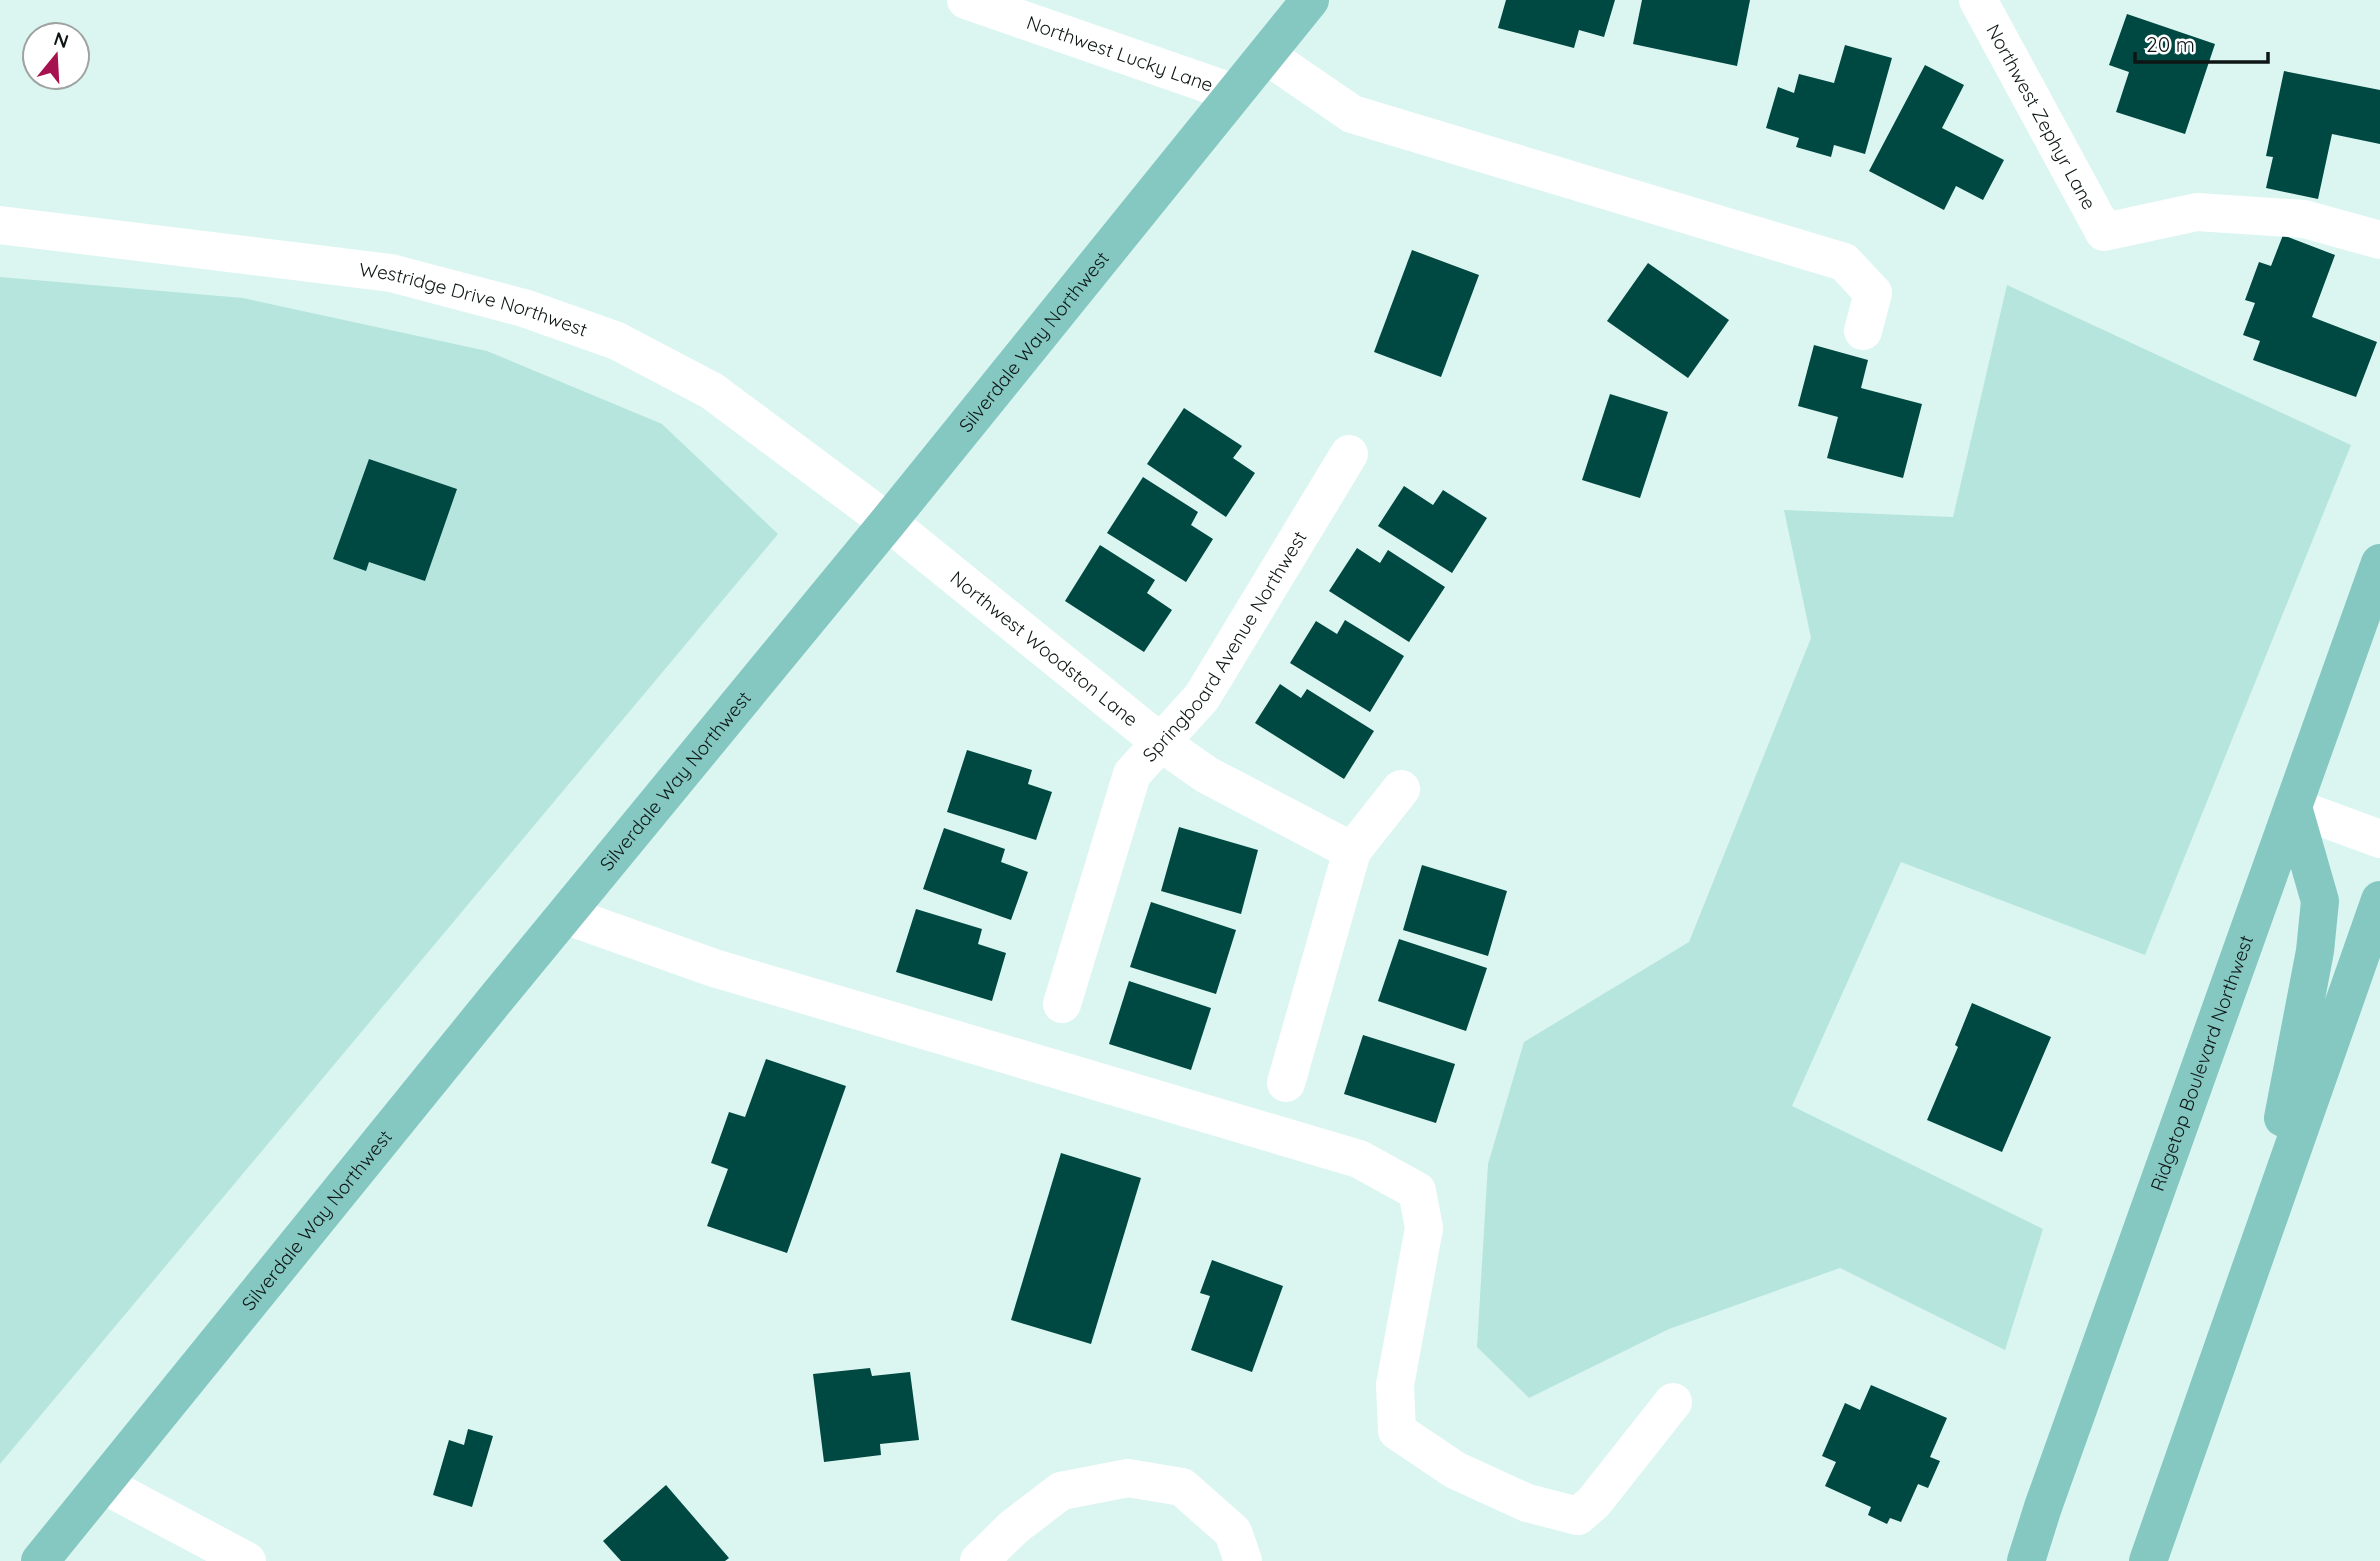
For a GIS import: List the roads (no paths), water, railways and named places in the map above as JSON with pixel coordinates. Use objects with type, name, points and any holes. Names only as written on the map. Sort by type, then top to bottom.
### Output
[{"type":"main road","name":"Silverdale Way Northwest","points":[[40,1561],[1310,0]]},
{"type":"main road","name":"Ridgetop Boulevard Northwest","points":[[2026,1561],[2380,563]]},
{"type":"main road","points":[[2261,1237],[2315,951],[2320,901],[2293,807]]},
{"type":"main road","points":[[2148,1561],[2380,900]]},
{"type":"street","name":"Northwest Lucky Lane","points":[[966,0],[1234,93]]},
{"type":"street","name":"Northwest Zephyr Lane","points":[[1978,0],[2104,232],[2197,212],[2304,219],[2380,240]]},
{"type":"street","points":[[1266,55],[1352,114],[1844,261],[1873,293],[1863,331]]},
{"type":"street","name":"Westridge Drive Northwest","points":[[0,225],[391,273],[524,308],[617,341],[712,391],[888,522]]},
{"type":"street","name":"Springboard Avenue Northwest","points":[[1062,1004],[1132,774],[1202,697],[1349,454]]},
{"type":"street","name":"Northwest Woodston Lane","points":[[888,522],[1160,742],[1207,775],[1352,851]]},
{"type":"street","points":[[1286,1083],[1352,851],[1401,789]]},
{"type":"street","points":[[2293,807],[2380,839]]},
{"type":"street","points":[[565,915],[714,968],[1359,1159],[1417,1191],[1424,1228],[1395,1385],[1397,1431],[1455,1470],[1527,1503],[1578,1516],[1594,1502],[1673,1402]]},
{"type":"street","points":[[979,1561],[1013,1527],[1061,1491],[1128,1478],[1182,1486],[1233,1532],[1243,1561]]},
{"type":"street","points":[[104,1485],[247,1561]]}]
